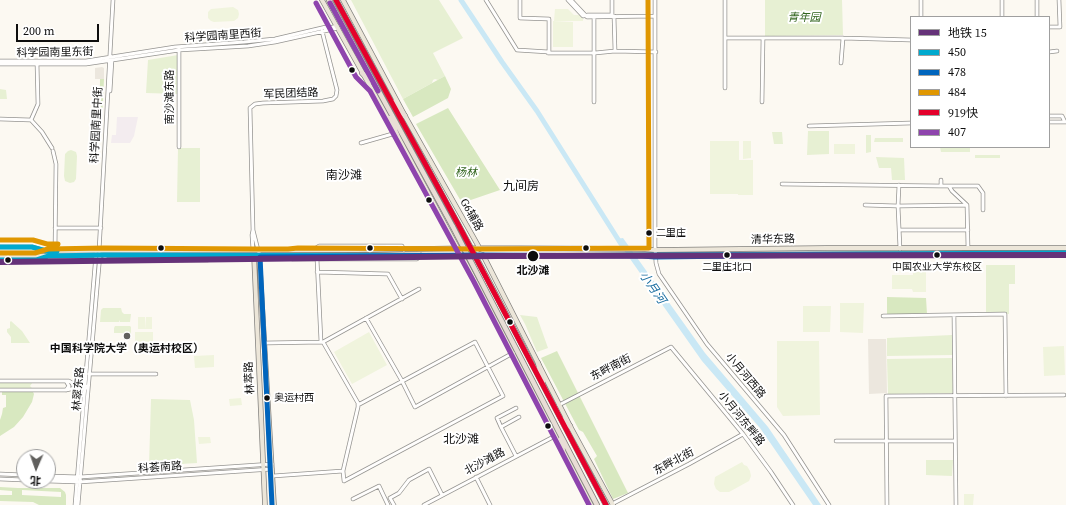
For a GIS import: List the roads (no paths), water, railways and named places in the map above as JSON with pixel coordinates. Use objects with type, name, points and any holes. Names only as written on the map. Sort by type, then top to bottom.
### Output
[{"type":"highway","points":[[329,0],[453,227],[557,435],[598,505]]},
{"type":"highway","points":[[336,0],[486,276],[606,505]]},
{"type":"highway","points":[[362,73],[376,87]]},
{"type":"highway","points":[[387,94],[405,116]]},
{"type":"highway","points":[[382,97],[397,134]]},
{"type":"highway","points":[[538,363],[545,390]]},
{"type":"highway","points":[[559,417],[570,426]]},
{"type":"highway","points":[[557,435],[562,451]]},
{"type":"main road","points":[[322,0],[397,134],[557,435]]},
{"type":"main road","name":"G6辅路","points":[[343,0],[405,116],[484,256],[559,405],[613,505]]},
{"type":"main road","points":[[453,239],[470,231]]},
{"type":"main road","name":"清华东路","points":[[99,253],[479,248],[634,249],[656,252],[766,255],[1066,253]]},
{"type":"main road","name":"清华东路","points":[[99,253],[361,257],[421,255],[638,255],[656,252],[766,249],[1066,248]]},
{"type":"main road","points":[[450,249],[453,256]]},
{"type":"main road","points":[[766,249],[766,255]]},
{"type":"main road","name":"林萃路","points":[[256,250],[259,256],[274,505]]},
{"type":"main road","name":"林萃路","points":[[256,250],[254,265],[265,505]]},
{"type":"main road","points":[[0,251],[99,253]]},
{"type":"main road","points":[[0,256],[48,256],[99,253]]},
{"type":"main road","points":[[254,265],[259,265]]},
{"type":"main road","points":[[472,275],[489,267]]},
{"type":"main road","points":[[562,451],[591,505]]},
{"type":"main road","points":[[263,454],[271,453]]},
{"type":"street","name":"科学园南里中街","points":[[99,253],[112,0]]},
{"type":"street","points":[[486,0],[517,50],[522,52],[656,52]]},
{"type":"street","points":[[517,50],[549,52],[549,19],[520,18],[520,0]]},
{"type":"street","points":[[568,0],[583,16],[586,15],[587,17],[655,16]]},
{"type":"street","points":[[572,0],[586,15],[612,15],[613,0]]},
{"type":"street","points":[[613,0],[615,51]]},
{"type":"street","name":"小月河西路","points":[[655,0],[656,263],[659,274],[707,344],[784,435],[829,505]]},
{"type":"street","points":[[725,0],[725,88]]},
{"type":"street","points":[[921,0],[921,16]]},
{"type":"street","points":[[1002,0],[1002,16]]},
{"type":"street","points":[[1037,0],[1037,16]]},
{"type":"street","points":[[1050,27],[1060,27],[1059,0]]},
{"type":"street","points":[[594,17],[594,102]]},
{"type":"street","name":"科学园南里西街","points":[[110,59],[179,48],[248,44],[287,38],[337,26]]},
{"type":"street","name":"军民团结路","points":[[256,250],[252,235],[250,108],[255,104],[263,103],[323,101],[334,99],[337,90],[322,30]]},
{"type":"street","points":[[725,38],[843,38],[910,40]]},
{"type":"street","points":[[762,102],[763,38]]},
{"type":"street","points":[[841,63],[843,38]]},
{"type":"street","name":"南沙滩东路","points":[[179,48],[179,147]]},
{"type":"street","points":[[1050,52],[1057,51]]},
{"type":"street","name":"科学园南里东街","points":[[0,62],[85,63],[110,59]]},
{"type":"street","points":[[99,253],[111,82],[110,59]]},
{"type":"street","points":[[31,120],[38,104],[37,63]]},
{"type":"street","points":[[1050,116],[1062,116],[1066,122]]},
{"type":"street","points":[[0,119],[31,120],[42,132],[53,149],[56,164],[55,251]]},
{"type":"street","points":[[1050,122],[1066,122]]},
{"type":"street","points":[[809,126],[910,123]]},
{"type":"street","points":[[361,142],[397,134]]},
{"type":"street","points":[[941,180],[941,186]]},
{"type":"street","points":[[782,184],[978,186],[983,193],[983,210]]},
{"type":"street","points":[[899,185],[898,206],[900,249]]},
{"type":"street","points":[[949,186],[966,205],[968,248]]},
{"type":"street","points":[[865,205],[966,205]]},
{"type":"street","points":[[55,228],[100,228]]},
{"type":"street","points":[[899,230],[968,230]]},
{"type":"street","points":[[0,247],[32,247],[46,251]]},
{"type":"street","name":"林翠东路","points":[[86,387],[89,374],[99,253]]},
{"type":"street","name":"林翠东路","points":[[76,505],[99,253]]},
{"type":"street","points":[[0,260],[36,260],[48,256]]},
{"type":"street","points":[[288,256],[292,258],[317,259],[361,257]]},
{"type":"street","points":[[317,259],[322,342],[358,405],[343,471],[344,481],[504,396],[475,342],[358,405]]},
{"type":"street","points":[[317,272],[388,274],[402,299]]},
{"type":"street","points":[[265,343],[322,342],[419,289]]},
{"type":"street","points":[[883,316],[1005,314],[1006,396]]},
{"type":"street","points":[[954,316],[956,505]]},
{"type":"street","points":[[366,318],[416,407],[513,354]]},
{"type":"street","name":"东畔南街","points":[[559,405],[671,347]]},
{"type":"street","name":"小月河东畔路","points":[[671,347],[743,434],[793,505]]},
{"type":"street","points":[[89,374],[156,374]]},
{"type":"street","points":[[0,381],[66,381],[74,385],[86,387]]},
{"type":"street","points":[[66,381],[69,386],[66,390]]},
{"type":"street","points":[[0,390],[66,390],[86,387]]},
{"type":"street","points":[[887,505],[886,396],[1064,395]]},
{"type":"street","points":[[516,408],[497,418],[516,456]]},
{"type":"street","points":[[501,427],[519,417]]},
{"type":"street","name":"东畔北街","points":[[613,505],[743,434]]},
{"type":"street","name":"北沙滩路","points":[[424,505],[557,435]]},
{"type":"street","points":[[836,441],[955,441]]},
{"type":"street","name":"科荟南路","points":[[79,479],[272,464]]},
{"type":"street","name":"科荟南路","points":[[56,478],[79,479],[272,469]]},
{"type":"street","points":[[394,505],[390,498],[399,493],[409,480],[429,469],[442,495]]},
{"type":"street","points":[[272,476],[343,471]]},
{"type":"street","points":[[0,474],[16,475]]},
{"type":"street","points":[[476,477],[490,505]]},
{"type":"street","points":[[0,480],[16,480]]},
{"type":"street","points":[[353,499],[379,486],[388,505]]},
{"type":"water","points":[[623,238],[705,353],[768,427],[821,505],[813,505],[760,428],[702,361],[616,239]]},
{"type":"waterway","name":"小月河","points":[[461,0],[537,111],[621,244]]},
{"type":"metro line","name":"15","points":[[0,262],[497,256],[1066,255]]},
{"type":"place","name":"二里庄","points":[[649,233]]},
{"type":"place","name":"二里庄北口","points":[[727,255]]},
{"type":"place","name":"中国农业大学东校区","points":[[937,255]]},
{"type":"place","name":"北沙滩","points":[[533,256]]},
{"type":"place","name":"中国科学院大学（奥运村校区）","points":[[127,336]]},
{"type":"place","name":"奥运村西","points":[[267,398]]},
{"type":"district","name":"南沙滩","points":[[344,176]]},
{"type":"district","name":"九间房","points":[[521,187]]},
{"type":"district","name":"北沙滩","points":[[461,440]]},
{"type":"park label","name":"青年园","points":[[804,18]]},
{"type":"park label","name":"杨林","points":[[466,173]]}]
